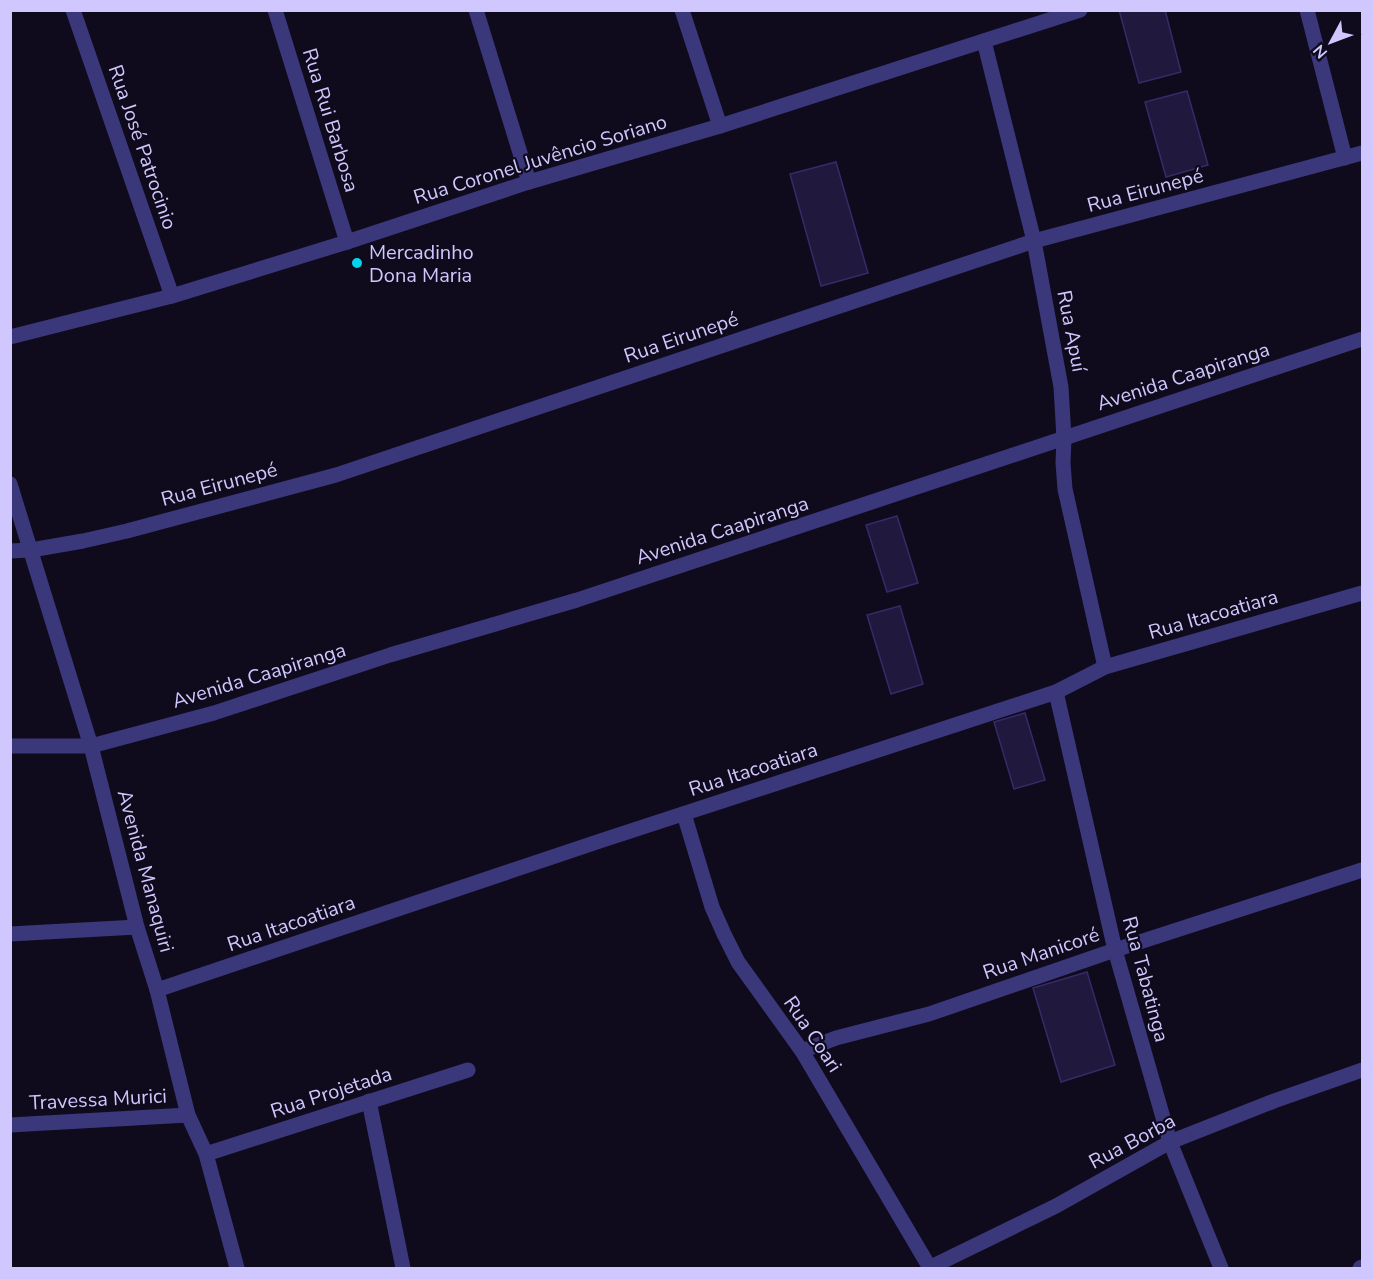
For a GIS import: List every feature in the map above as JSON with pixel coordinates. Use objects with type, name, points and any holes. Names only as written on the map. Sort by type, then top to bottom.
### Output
[{"type":"street","name":"Rua José Patrocinio","points":[[73,10],[172,296]]},
{"type":"street","name":"Rua Rui Barbosa","points":[[275,10],[347,242]]},
{"type":"street","points":[[476,10],[530,182]]},
{"type":"street","points":[[682,10],[720,126]]},
{"type":"street","name":"Rua Coronel Juvêncio Soriano","points":[[10,337],[172,296],[530,182],[720,126],[1080,10]]},
{"type":"street","points":[[1307,10],[1346,158]]},
{"type":"street","name":"Rua Apuí","points":[[984,41],[1034,241],[1061,387],[1065,489],[1105,667]]},
{"type":"street","name":"Rua Eirunepé","points":[[10,551],[31,550],[127,531],[336,475],[1034,241],[1362,153]]},
{"type":"street","name":"Avenida Caapiranga","points":[[10,746],[91,746],[214,713],[390,655],[577,600],[1362,339]]},
{"type":"street","name":"Avenida Manaquiri","points":[[10,484],[91,746],[188,1115],[206,1154],[237,1269]]},
{"type":"street","name":"Rua Itacoatiara","points":[[157,990],[603,840],[1056,692],[1105,667],[1362,593]]},
{"type":"street","name":"Rua Tabatinga","points":[[1056,692],[1115,950],[1170,1142],[1221,1269]]},
{"type":"street","name":"Rua Coari","points":[[684,814],[712,907],[738,962],[802,1051],[929,1268]]},
{"type":"street","name":"Rua Manicoré","points":[[802,1051],[836,1038],[929,1014],[1115,950],[1362,870]]},
{"type":"street","points":[[10,934],[137,927]]},
{"type":"street","name":"Rua Projetada","points":[[206,1154],[468,1070]]},
{"type":"street","name":"Rua Borba","points":[[929,1268],[1056,1206],[1170,1142],[1274,1101],[1362,1070]]},
{"type":"street","points":[[369,1101],[404,1269]]},
{"type":"street","name":"Travessa Murici","points":[[10,1125],[188,1115]]},
{"type":"building","points":[[1119,10],[1165,10],[1181,72],[1139,83]]},
{"type":"building","points":[[1187,91],[1208,165],[1166,177],[1145,102]]},
{"type":"building","points":[[836,162],[868,273],[821,286],[790,174]]},
{"type":"building","points":[[897,516],[918,583],[887,592],[866,525]]},
{"type":"building","points":[[900,606],[923,684],[891,694],[867,615]]},
{"type":"building","points":[[1025,713],[1045,780],[1014,789],[994,722]]},
{"type":"building","points":[[1087,972],[1115,1065],[1061,1082],[1033,988]]},
{"type":"place","name":"Mercadinho Dona Maria","points":[[357,263]]}]
